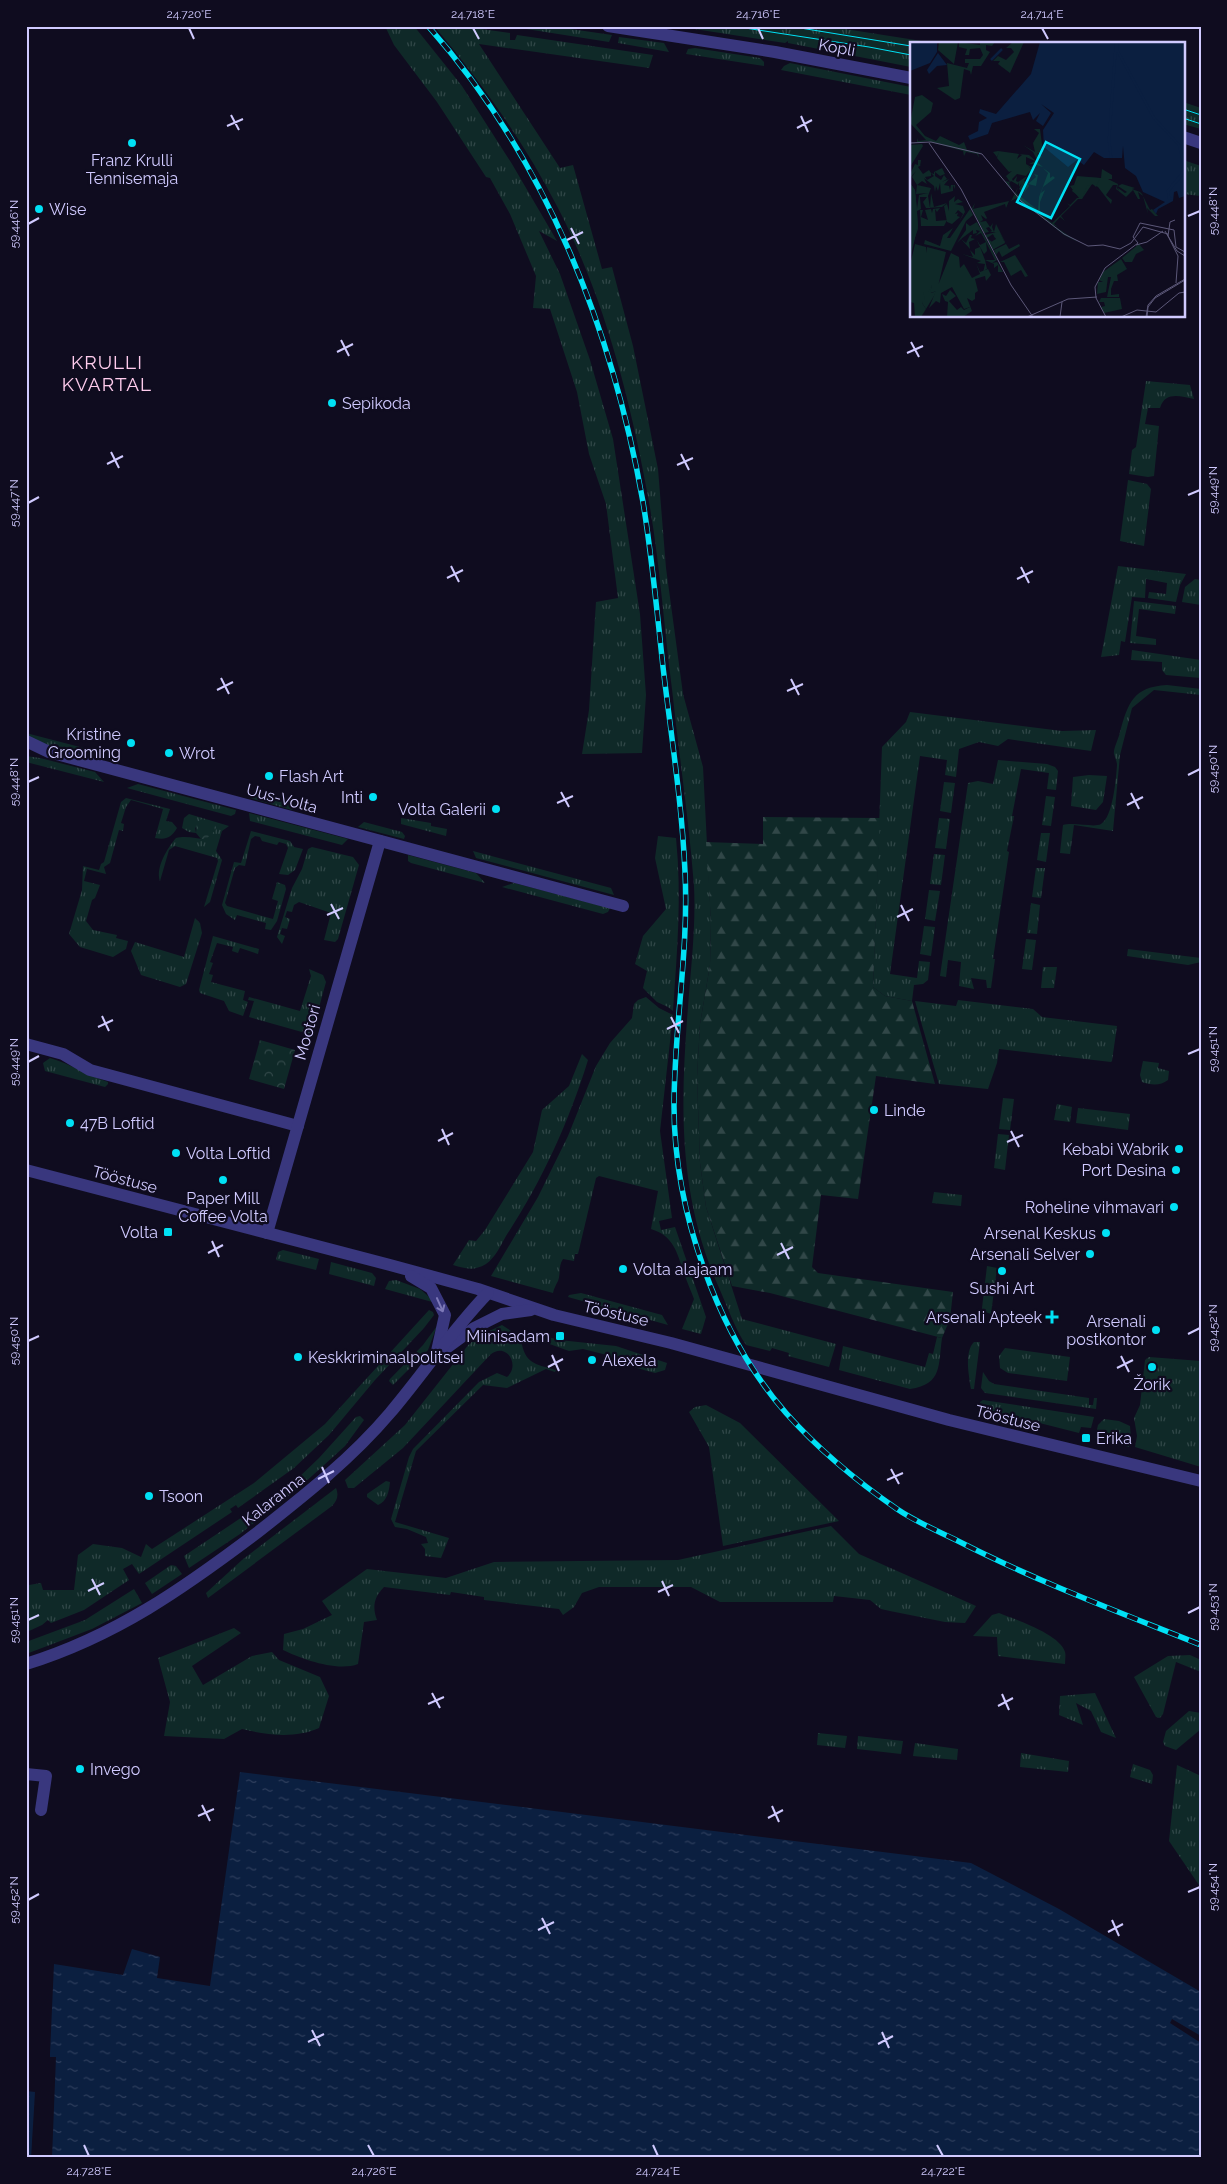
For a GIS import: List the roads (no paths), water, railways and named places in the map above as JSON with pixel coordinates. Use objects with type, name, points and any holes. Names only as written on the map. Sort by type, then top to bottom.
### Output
[{"type":"street","name":"Kopli","points":[[608,26],[774,52],[910,78]]},
{"type":"street","points":[[1184,137],[1201,142]]},
{"type":"street","name":"Uus-Volta","points":[[26,741],[49,752],[623,906]]},
{"type":"street","name":"Uus-Volta","points":[[26,752],[49,752]]},
{"type":"street","name":"Mootori","points":[[267,1233],[380,841]]},
{"type":"street","points":[[26,1044],[63,1054],[90,1070],[298,1126]]},
{"type":"street","name":"Tööstuse","points":[[26,1170],[390,1265],[488,1293],[534,1310],[684,1346],[949,1420],[1201,1481]]},
{"type":"street","points":[[390,1265],[420,1280],[431,1288],[438,1299],[445,1315],[436,1356]]},
{"type":"street","name":"Kalaranna","points":[[26,1664],[100,1635],[142,1614],[194,1581],[281,1514],[360,1446],[390,1413],[467,1314],[488,1293]]},
{"type":"street","points":[[436,1356],[474,1328],[502,1314],[534,1310]]},
{"type":"street","points":[[26,1774],[46,1776],[41,1810]]},
{"type":"water","points":[[240,1772],[971,1863],[1059,1909],[1201,1992],[1201,2036],[1172,2019],[1170,2023],[1201,2043],[1201,2158],[52,2158],[56,2057],[50,2057],[50,2054],[54,1964],[123,1975],[132,1949],[160,1957],[157,1978],[210,1986]]},
{"type":"water","points":[[26,2091],[35,2092],[31,2158],[26,2158]]},
{"type":"tram line","points":[[732,26],[910,55]]},
{"type":"tram line","points":[[788,26],[910,46]]},
{"type":"tram line","points":[[1184,109],[1201,115]]},
{"type":"tram line","points":[[1184,118],[1201,124]]},
{"type":"railway","points":[[428,26],[470,78],[507,132],[540,189],[568,249],[592,310],[613,373],[630,437],[649,543],[684,846],[686,901],[676,1048],[674,1106],[676,1146],[691,1228],[704,1269],[720,1309],[739,1346],[761,1381],[786,1413],[839,1464],[897,1509],[987,1556],[1078,1596],[1201,1645]]},
{"type":"place","name":"Franz Krulli Tennisemaja","points":[[132,143]]},
{"type":"place","name":"Wise","points":[[39,209]]},
{"type":"place","name":"Sepikoda","points":[[332,403]]},
{"type":"place","name":"Kristine Grooming","points":[[131,743]]},
{"type":"place","name":"Wrot","points":[[169,753]]},
{"type":"place","name":"Flash Art","points":[[269,776]]},
{"type":"place","name":"Inti","points":[[373,797]]},
{"type":"place","name":"Volta Galerii","points":[[496,809]]},
{"type":"place","name":"Linde","points":[[874,1110]]},
{"type":"place","name":"47B Loftid","points":[[70,1123]]},
{"type":"place","name":"Kebabi Wabrik","points":[[1179,1149]]},
{"type":"place","name":"Volta Loftid","points":[[176,1153]]},
{"type":"place","name":"Port Desina","points":[[1176,1170]]},
{"type":"place","name":"Paper Mill Coffee Volta","points":[[223,1180]]},
{"type":"place","name":"Roheline vihmavari","points":[[1174,1207]]},
{"type":"place","name":"Volta","points":[[168,1232]]},
{"type":"place","name":"Arsenal Keskus","points":[[1106,1233]]},
{"type":"place","name":"Arsenali Selver","points":[[1090,1254]]},
{"type":"place","name":"Volta alajaam","points":[[623,1269]]},
{"type":"place","name":"Sushi Art","points":[[1002,1271]]},
{"type":"place","name":"Arsenali Apteek","points":[[1052,1317]]},
{"type":"place","name":"Arsenali postkontor","points":[[1156,1330]]},
{"type":"place","name":"Miinisadam","points":[[560,1336]]},
{"type":"place","name":"Keskkriminaalpolitsei","points":[[298,1357]]},
{"type":"place","name":"Alexela","points":[[592,1360]]},
{"type":"place","name":"Žorik","points":[[1152,1367]]},
{"type":"place","name":"Erika","points":[[1086,1438]]},
{"type":"place","name":"Tsoon","points":[[149,1496]]},
{"type":"place","name":"Invego","points":[[80,1769]]},
{"type":"district","name":"KRULLI KVARTAL","points":[[107,373]]}]
